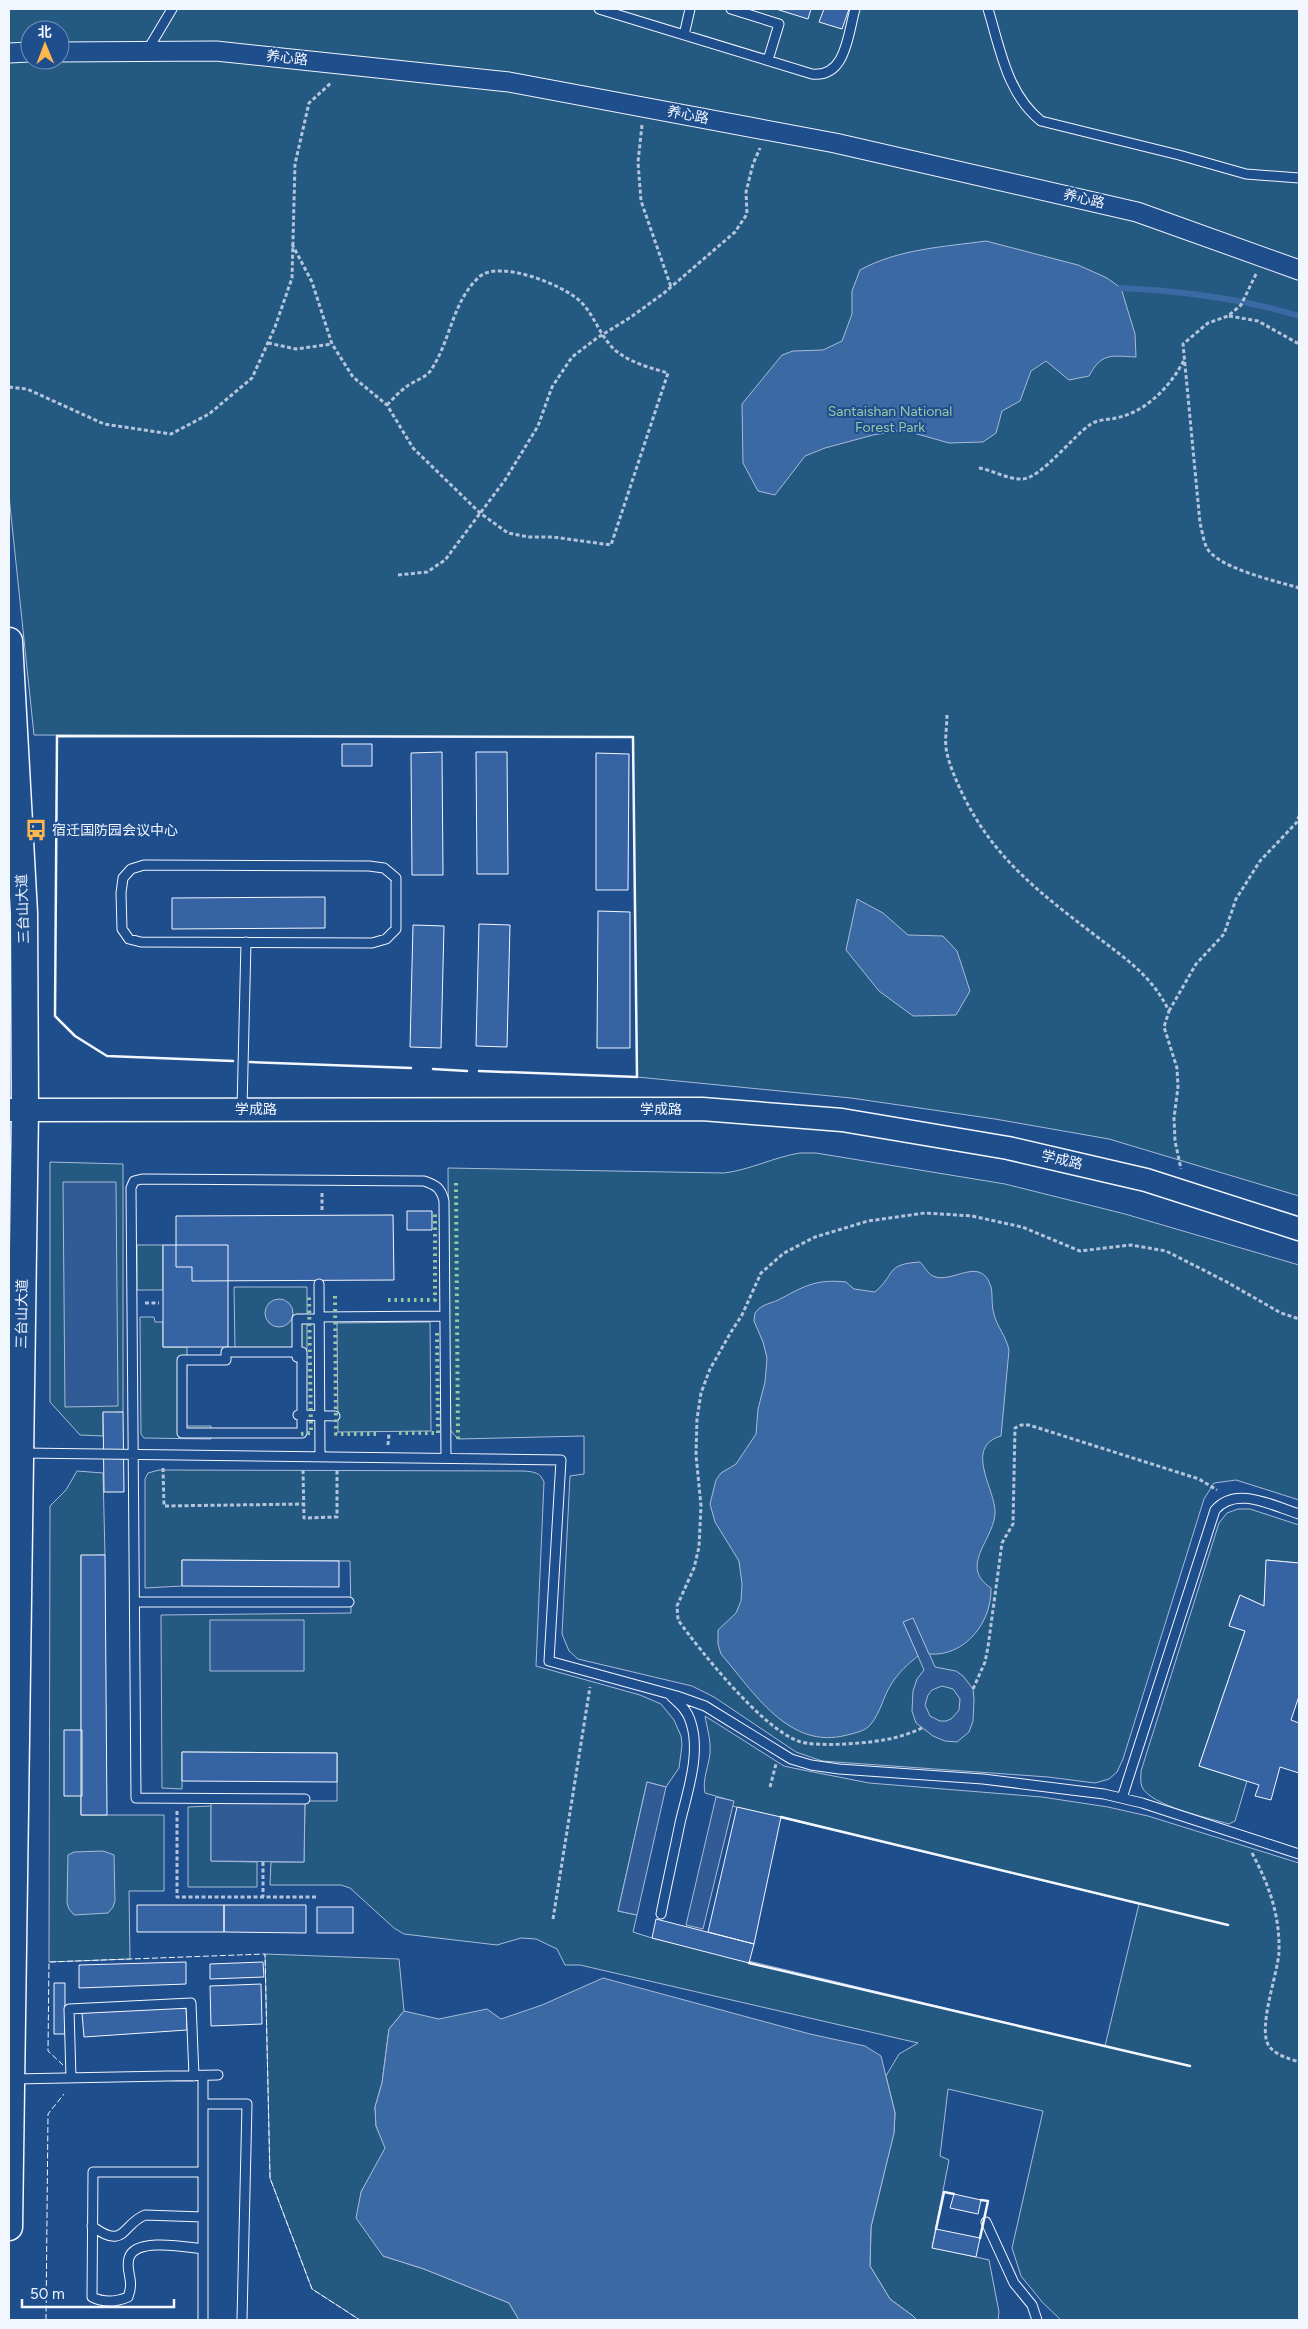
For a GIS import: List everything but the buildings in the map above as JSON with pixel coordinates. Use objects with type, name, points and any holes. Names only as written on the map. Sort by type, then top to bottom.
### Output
[{"type":"main road","name":"三台山大道","points":[[9,641],[24,913],[20,1081],[16,1138],[20,1171],[20,1453],[11,1940],[9,2227]]},
{"type":"street","name":"养心路","points":[[70,52],[216,51],[510,82],[835,143],[1138,212],[1299,270]]},
{"type":"street","name":"学成路","points":[[17,1110],[702,1109],[842,1120],[1008,1148],[1146,1180],[1299,1229]]},
{"type":"lane","points":[[146,51],[172,9]]},
{"type":"lane","points":[[599,9],[812,74],[828,73],[835,69],[840,61],[855,9]]},
{"type":"lane","points":[[684,35],[690,9]]},
{"type":"lane","points":[[730,9],[779,24],[768,60]]},
{"type":"lane","points":[[988,9],[1009,79],[1027,110],[1041,120],[1246,174],[1299,178]]},
{"type":"lane","points":[[144,865],[369,866],[384,868],[396,878],[396,929],[386,939],[372,943],[246,942],[141,942],[129,939],[122,929],[121,893],[124,878],[131,869],[144,865]]},
{"type":"lane","points":[[242,1110],[246,942]]},
{"type":"lane","points":[[305,1799],[136,1798],[131,1188],[134,1181],[142,1179],[424,1181],[434,1185],[441,1191],[444,1200],[446,1458]]},
{"type":"lane","points":[[319,1284],[320,1457]]},
{"type":"lane","points":[[297,1352],[297,1319],[445,1316]]},
{"type":"lane","points":[[226,1352],[302,1352],[302,1415],[302,1433],[182,1433],[182,1360],[226,1360],[226,1352]]},
{"type":"lane","points":[[302,1415],[335,1416]]},
{"type":"lane","points":[[20,1453],[561,1460],[549,1661],[669,1694],[705,1706],[791,1759],[810,1765],[839,1769],[983,1779],[1122,1798],[1299,1854]]},
{"type":"lane","points":[[1122,1798],[1215,1510],[1222,1501],[1243,1497],[1299,1514]]},
{"type":"lane","points":[[135,1602],[349,1602]]},
{"type":"lane","points":[[661,1914],[690,1780],[693,1750],[692,1725],[683,1707],[669,1694]]},
{"type":"lane","points":[[71,2078],[69,2009],[191,2003],[203,2104],[203,2320]]},
{"type":"lane","points":[[10,2079],[218,2075]]},
{"type":"lane","points":[[203,2104],[247,2104],[242,2320]]},
{"type":"lane","points":[[203,2172],[93,2172],[92,2297],[98,2301],[117,2301],[128,2297],[132,2281],[129,2259],[132,2252],[139,2247],[150,2245],[203,2249]]},
{"type":"lane","points":[[92,2226],[103,2234],[113,2236],[124,2233],[137,2218],[145,2215],[203,2217]]},
{"type":"lane","points":[[986,2222],[1014,2283],[1032,2305],[1037,2320]]},
{"type":"path","points":[[9,387],[36,392],[104,424],[170,434],[209,414],[252,378],[268,343],[292,278],[295,164],[309,103],[351,65]]},
{"type":"path","points":[[644,107],[638,162],[642,202],[671,287]]},
{"type":"path","points":[[398,575],[427,572],[445,560],[505,480],[538,426],[552,387],[572,357],[671,287],[735,232],[747,214],[746,192],[753,164],[769,130]]},
{"type":"path","points":[[292,244],[312,282],[332,344],[353,377],[387,405],[414,448],[480,513],[508,533],[528,538],[553,537],[611,545],[668,373],[640,364],[617,352],[601,335],[581,302],[553,284],[527,275],[502,270],[481,275],[464,293],[442,351],[430,373],[406,387],[387,405]]},
{"type":"path","points":[[1263,257],[1242,305],[1228,316],[1208,323],[1183,344],[1200,523],[1206,547],[1217,559],[1299,588]]},
{"type":"path","points":[[1228,316],[1258,321],[1299,344]]},
{"type":"path","points":[[268,343],[296,349],[332,344]]},
{"type":"path","points":[[978,468],[1025,479],[1052,461],[1090,424],[1100,420],[1117,418],[1157,396],[1177,375],[1184,360]]},
{"type":"path","points":[[947,715],[946,752],[954,776],[968,806],[994,847],[1036,890],[1142,971],[1160,992],[1169,1011]]},
{"type":"path","points":[[1185,1193],[1175,1141],[1177,1068],[1164,1027],[1169,1011],[1196,964],[1224,934],[1236,899],[1260,861],[1297,822],[1299,816]]},
{"type":"path","points":[[922,1728],[892,1739],[840,1744],[799,1742],[764,1717],[733,1687],[678,1620],[677,1606],[694,1568],[699,1547],[701,1506],[696,1455],[697,1419],[701,1393],[710,1369],[742,1315],[761,1273],[784,1253],[815,1237],[868,1221],[925,1213],[972,1216],[1022,1227],[1080,1251],[1131,1245],[1166,1251],[1281,1313],[1299,1319]]},
{"type":"path","points":[[973,1689],[986,1655],[991,1617],[997,1592],[1002,1543],[1013,1524],[1015,1428],[1021,1425],[1029,1425],[1193,1477],[1217,1489],[1228,1499]]},
{"type":"path","points":[[163,1455],[164,1506],[304,1504]]},
{"type":"path","points":[[303,1457],[304,1518],[337,1518],[338,1457]]},
{"type":"path","points":[[553,1919],[592,1674]]},
{"type":"path","points":[[770,1787],[779,1752]]},
{"type":"path","points":[[177,1798],[177,1897],[318,1897]]},
{"type":"path","points":[[1242,1835],[1270,1890],[1278,1923],[1279,1953],[1267,2013],[1266,2036],[1268,2046],[1277,2053],[1299,2062]]},
{"type":"path","points":[[263,1862],[263,1897]]},
{"type":"green space","name":"Santaishan National Forest Park","points":[[9,9],[1299,9],[1299,1196],[1109,1139],[995,1119],[851,1098],[637,1077],[633,737],[34,735],[9,496]]},
{"type":"green space","points":[[800,1153],[816,1153],[1005,1184],[1125,1214],[1299,1265],[1299,1500],[1236,1480],[1214,1483],[1204,1499],[1123,1759],[1117,1772],[1109,1779],[1095,1783],[1048,1777],[822,1761],[796,1752],[714,1697],[692,1686],[578,1659],[569,1651],[562,1634],[570,1476],[584,1474],[584,1436],[458,1439],[450,1430],[448,1168],[724,1173]]},
{"type":"green space","points":[[50,1162],[123,1164],[123,1412],[103,1413],[103,1436],[80,1435],[50,1402]]},
{"type":"green space","points":[[137,1245],[163,1245],[163,1290],[137,1290]]},
{"type":"green space","points":[[234,1287],[307,1287],[307,1349],[235,1349]]},
{"type":"green space","points":[[140,1317],[154,1317],[155,1322],[163,1322],[163,1347],[187,1347],[186,1426],[211,1426],[211,1439],[144,1438],[141,1434]]},
{"type":"green space","points":[[430,1322],[431,1431],[338,1432],[337,1323]]},
{"type":"green space","points":[[159,1470],[524,1471],[539,1474],[544,1482],[536,1666],[640,1695],[661,1704],[674,1720],[681,1736],[682,1745],[679,1768],[666,1787],[647,1782],[618,1911],[637,1915],[633,1932],[1105,2046],[1139,1904],[732,1806],[733,1801],[705,1793],[704,1783],[710,1748],[705,1716],[784,1766],[869,1783],[1042,1797],[1108,1807],[1148,1816],[1299,1863],[1299,2320],[1061,2320],[1043,2303],[1021,2276],[1012,2248],[1043,2111],[948,2089],[940,2156],[949,2160],[932,2247],[989,2260],[999,2312],[998,2320],[917,2320],[890,2299],[870,2266],[871,2227],[894,2132],[895,2113],[886,2076],[899,2054],[918,2043],[580,1965],[565,1965],[557,1949],[536,1939],[521,1938],[497,1945],[404,1934],[394,1928],[350,1888],[341,1885],[270,1885],[271,1862],[304,1862],[305,1801],[337,1801],[337,1753],[182,1752],[182,1789],[162,1788],[161,1615],[351,1613],[350,1561],[182,1560],[182,1586],[145,1588],[145,1479],[148,1473]]},
{"type":"green space","points":[[77,1471],[103,1473],[105,1555],[81,1556],[81,1815],[164,1815],[164,1891],[129,1891],[130,1959],[49,1962],[50,1506],[66,1490]]},
{"type":"green space","points":[[1238,1509],[1250,1509],[1299,1525],[1299,1563],[1267,1560],[1264,1606],[1240,1595],[1229,1625],[1245,1631],[1199,1766],[1247,1781],[1235,1821],[1229,1824],[1181,1810],[1157,1800],[1142,1787],[1141,1771],[1219,1523],[1227,1513]]},
{"type":"green space","points":[[211,1806],[211,1861],[257,1862],[257,1887],[188,1887],[188,1807]]},
{"type":"green space","points":[[265,1954],[399,1959],[404,2011],[389,2029],[382,2083],[375,2107],[376,2126],[386,2148],[361,2192],[383,2256],[424,2269],[509,2303],[519,2320],[360,2320],[312,2289],[270,2178]]},
{"type":"shaded area","points":[[986,241],[1078,265],[1107,278],[1121,288],[1135,334],[1136,357],[1108,357],[1098,363],[1089,376],[1069,380],[1046,361],[1031,371],[1020,401],[1002,411],[996,433],[983,442],[949,443],[903,430],[873,435],[825,448],[805,456],[775,495],[758,491],[743,463],[742,404],[782,355],[793,351],[823,350],[842,341],[852,314],[852,291],[860,270],[890,257],[905,253]]},
{"type":"shaded area","points":[[857,899],[883,913],[908,935],[943,936],[957,951],[970,991],[956,1015],[913,1016],[879,991],[846,950]]},
{"type":"shaded area","points":[[63,1182],[116,1182],[118,1406],[65,1407]]},
{"type":"shaded area","points":[[920,1262],[933,1276],[941,1278],[973,1271],[986,1277],[991,1287],[995,1319],[1009,1350],[1001,1436],[990,1442],[984,1449],[983,1459],[995,1513],[993,1523],[980,1552],[978,1571],[982,1580],[991,1588],[990,1601],[987,1613],[974,1635],[954,1650],[942,1653],[929,1654],[913,1618],[903,1622],[918,1656],[895,1679],[871,1724],[863,1730],[847,1735],[826,1738],[807,1734],[790,1726],[760,1700],[721,1654],[718,1644],[718,1630],[736,1613],[741,1601],[742,1584],[739,1561],[715,1522],[710,1504],[716,1480],[721,1473],[736,1464],[756,1434],[758,1409],[765,1382],[767,1358],[763,1342],[754,1321],[755,1313],[764,1305],[805,1286],[820,1282],[846,1282],[854,1289],[875,1292],[896,1268],[909,1263]]},
{"type":"shaded area","points":[[279,1299],[289,1303],[293,1313],[289,1323],[279,1327],[269,1323],[265,1313],[269,1303]]},
{"type":"shaded area","points":[[913,1617],[935,1667],[956,1671],[963,1676],[973,1689],[973,1721],[969,1732],[957,1742],[945,1741],[933,1736],[916,1723],[912,1711],[913,1691],[917,1679],[924,1670],[903,1622]],"holes":[[[942,1686],[953,1689],[960,1699],[959,1710],[951,1719],[946,1721],[940,1721],[930,1716],[925,1705],[928,1695],[932,1690]]]},
{"type":"shaded area","points":[[210,1620],[304,1620],[304,1671],[210,1671]]},
{"type":"shaded area","points":[[647,1782],[666,1787],[637,1915],[618,1911]]},
{"type":"shaded area","points":[[716,1797],[734,1801],[703,1929],[686,1925]]},
{"type":"shaded area","points":[[211,1798],[305,1799],[304,1862],[211,1861]]},
{"type":"shaded area","points":[[103,1851],[114,1855],[115,1901],[113,1907],[108,1913],[74,1915],[67,1903],[68,1855],[74,1852]]},
{"type":"shaded area","points":[[603,1978],[810,2034],[865,2046],[881,2056],[895,2113],[894,2133],[871,2227],[870,2266],[890,2299],[917,2320],[519,2320],[509,2303],[424,2269],[383,2256],[356,2218],[361,2192],[385,2148],[376,2126],[375,2107],[382,2083],[389,2029],[404,2011],[439,2019],[487,2009],[501,2019],[542,2005]]},
{"type":"waterway","points":[[1121,288],[1211,296],[1255,304],[1299,316]]},
{"type":"hedge","points":[[456,1183],[458,1439]]},
{"type":"hedge","points":[[388,1300],[435,1300],[435,1211]]},
{"type":"hedge","points":[[301,1434],[311,1433],[309,1295]]},
{"type":"hedge","points":[[335,1296],[336,1434],[378,1434]]},
{"type":"hedge","points":[[399,1433],[438,1433],[437,1333]]},
{"type":"fence","points":[[63,2065],[48,2051],[49,1962],[265,1954],[270,2178],[312,2289],[360,2320]]},
{"type":"fence","points":[[46,2320],[48,2114],[64,2094]]},
{"type":"wall","points":[[233,1061],[107,1056],[75,1036],[55,1016],[57,736],[633,737],[637,1077],[479,1071]]},
{"type":"wall","points":[[250,1062],[411,1068]]},
{"type":"wall","points":[[433,1069],[467,1071]]},
{"type":"wall","points":[[781,1817],[1228,1925]]},
{"type":"wall","points":[[749,1963],[1190,2066]]},
{"type":"wall","points":[[936,2229],[944,2192],[954,2194]]},
{"type":"wall","points":[[980,2238],[988,2201],[981,2200]]},
{"type":"place","name":"宿迁国防园会议中心","points":[[36,830]]}]
